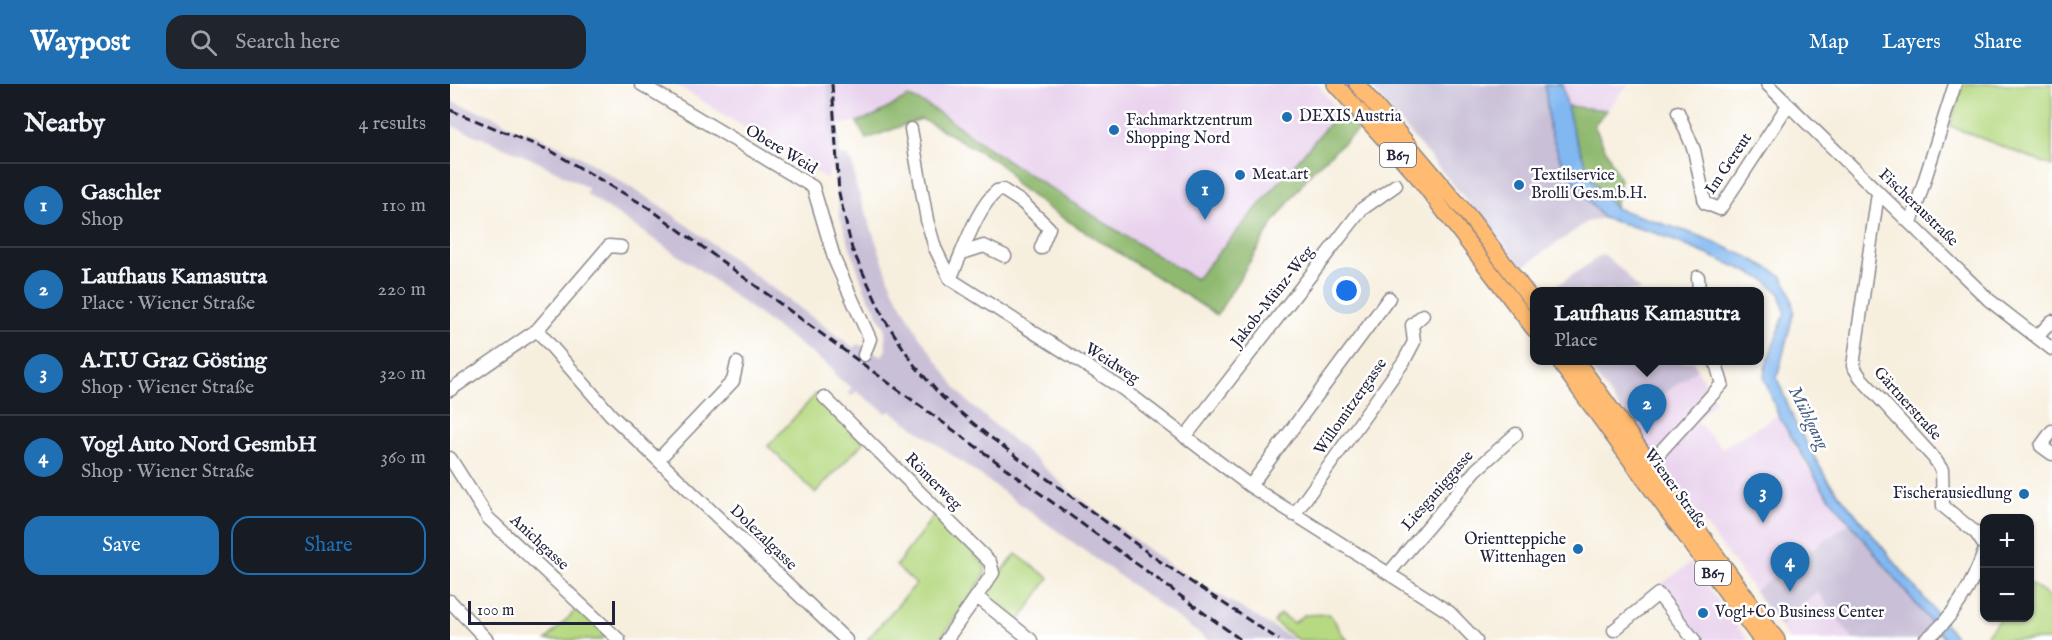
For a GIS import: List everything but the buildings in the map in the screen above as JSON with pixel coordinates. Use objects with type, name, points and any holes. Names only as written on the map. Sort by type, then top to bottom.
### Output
[{"type":"main road","name":"B67","points":[[1335,84],[1418,177],[1530,324]]},
{"type":"main road","name":"B67","points":[[1357,84],[1471,219],[1530,298]]},
{"type":"main road","name":"Wiener Straße","points":[[1562,365],[1761,640]]},
{"type":"main road","name":"Wiener Straße","points":[[1580,365],[1777,640]]},
{"type":"street","name":"Obere Weid","points":[[641,84],[813,188],[835,261],[870,339],[864,355]]},
{"type":"street","name":"Fischeraustraße","points":[[1767,84],[1989,300],[2052,349]]},
{"type":"street","points":[[1911,223],[1955,84]]},
{"type":"street","name":"Im Gereut","points":[[1677,111],[1697,160],[1705,203],[1720,209],[1788,105]]},
{"type":"street","points":[[911,129],[927,220],[935,248],[950,279]]},
{"type":"street","name":"Jakob-Münz-Weg","points":[[1185,437],[1362,210],[1396,185]]},
{"type":"street","points":[[950,279],[966,238],[994,192],[1000,190],[1023,203],[1049,228],[1041,249]]},
{"type":"street","name":"Gärtnerstraße","points":[[1878,193],[1853,366],[1861,378],[1934,458],[1942,470],[1943,506],[1976,533],[1980,540]]},
{"type":"street","points":[[450,390],[537,330],[609,246],[621,247]]},
{"type":"street","points":[[962,253],[984,246],[1005,256]]},
{"type":"street","points":[[1698,277],[1699,287]]},
{"type":"street","name":"Weidweg","points":[[950,279],[1123,389],[1250,486],[1449,612],[1476,640]]},
{"type":"street","points":[[1250,486],[1389,298]]},
{"type":"street","name":"Willomitzergasse","points":[[1294,515],[1404,361],[1413,342],[1412,325],[1423,315]]},
{"type":"street","points":[[2037,337],[2052,321]]},
{"type":"street","name":"Dolezalgasse","points":[[537,330],[611,415],[846,640]]},
{"type":"street","points":[[658,460],[733,381],[737,363]]},
{"type":"street","points":[[1650,463],[1726,382],[1718,365]]},
{"type":"street","name":"Römerweg","points":[[824,397],[990,562],[993,573],[946,640]]},
{"type":"street","points":[[2052,431],[2041,446],[2052,454]]},
{"type":"street","name":"Liesganiggasse","points":[[1389,573],[1476,470],[1516,434]]},
{"type":"street","name":"Anichgasse","points":[[450,459],[488,518],[619,640]]},
{"type":"street","points":[[1929,637],[1946,622],[1980,565]]},
{"type":"street","points":[[1614,630],[1658,594],[1694,640]]},
{"type":"street","points":[[977,597],[1031,640]]},
{"type":"street","points":[[450,601],[487,640]]},
{"type":"shaded area","points":[[675,84],[1318,84],[1338,112],[1196,283],[930,110],[830,126],[832,167],[827,179]]},
{"type":"shaded area","points":[[827,84],[836,84],[840,156],[848,155],[848,160],[852,161],[856,185],[892,287],[918,334],[959,392],[1071,492],[1169,565],[1295,640],[1208,640],[891,411],[887,413],[856,391],[852,396],[848,393],[852,388],[833,374],[835,371],[694,266],[586,194],[588,188],[530,158],[450,125],[450,101],[493,116],[524,133],[527,131],[574,153],[658,204],[854,348],[858,344],[882,356],[886,349],[885,328],[865,290],[840,217],[832,159]]},
{"type":"shaded area","name":"Textilservice Brolli Ges.m.b.H.","points":[[1368,84],[1545,84],[1549,127],[1578,188],[1603,218],[1587,222],[1523,267]]},
{"type":"shaded area","points":[[1545,84],[1629,84],[1607,110],[1566,106]]},
{"type":"shaded area","points":[[1603,254],[1625,273],[1637,287],[1555,287]]},
{"type":"shaded area","points":[[1588,365],[1695,365],[1697,369],[1629,421]]},
{"type":"shaded area","points":[[1697,369],[1716,401],[1696,421],[1722,448],[1778,415],[1805,465],[1850,522],[1754,591],[1629,421]]},
{"type":"shaded area","points":[[1850,522],[1934,627],[1919,640],[1853,640],[1818,592],[1786,617],[1781,628],[1754,591]]},
{"type":"shaded area","name":"Vogl+Co Business Center","points":[[1690,563],[1748,640],[1698,640],[1659,586]]},
{"type":"shaded area","points":[[1816,592],[1853,640],[1789,640],[1781,628],[1786,617]]},
{"type":"green space","points":[[1963,84],[2052,84],[2052,166],[1950,126]]},
{"type":"green space","points":[[908,97],[939,113],[1043,184],[1196,279],[1334,118],[1348,114],[1360,128],[1312,171],[1274,222],[1217,315],[1049,209],[1015,184],[1008,171],[996,161],[932,124],[921,119],[866,139],[857,122],[874,116]]},
{"type":"green space","points":[[1566,106],[1607,110],[1594,125],[1620,180],[1615,208],[1593,182],[1573,132]]},
{"type":"green space","points":[[816,394],[864,442],[815,493],[768,446]]},
{"type":"green space","points":[[935,514],[985,565],[985,575],[940,640],[867,640],[916,584],[896,566]]},
{"type":"green space","points":[[1016,554],[1049,578],[1020,620],[1009,619],[985,597],[985,592]]},
{"type":"green space","points":[[2034,586],[2052,599],[2052,640],[1983,640],[1997,622],[2034,622]]},
{"type":"green space","points":[[578,608],[606,634],[601,640],[546,640]]},
{"type":"green space","points":[[1280,614],[1294,623],[1304,615],[1329,614],[1348,640],[1298,640],[1274,622]]},
{"type":"water","name":"Mühlgang","points":[[1562,84],[1573,132],[1593,182],[1615,208],[1700,236],[1748,257],[1781,275],[1789,289],[1794,311],[1777,378],[1795,423],[1827,479],[1958,640],[1945,640],[1822,488],[1778,415],[1764,378],[1765,368],[1785,313],[1780,294],[1765,280],[1737,267],[1658,234],[1603,218],[1578,188],[1559,156],[1549,127],[1545,85]]},
{"type":"railway","points":[[832,84],[839,193],[852,249],[885,320],[915,366],[942,397],[986,434],[1158,560],[1279,640]]},
{"type":"railway","points":[[450,110],[551,151],[649,208],[1241,640]]},
{"type":"place","name":"DEXIS Austria","points":[[1287,117]]},
{"type":"place","name":"Fachmarktzentrum Shopping Nord","points":[[1114,130]]},
{"type":"place","name":"Meat.art","points":[[1240,175]]},
{"type":"place","name":"Textilservice Brolli Ges.m.b.H.","points":[[1519,185]]},
{"type":"place","name":"Gaschler","points":[[1205,220]]},
{"type":"place","name":"Laufhaus Kamasutra","points":[[1647,434]]},
{"type":"place","name":"Fischerausiedlung","points":[[2024,494]]},
{"type":"place","name":"A.T.U Graz Gösting","points":[[1763,523]]},
{"type":"place","name":"Orientteppiche Wittenhagen","points":[[1578,549]]},
{"type":"place","name":"Vogl Auto Nord GesmbH","points":[[1790,592]]},
{"type":"place","name":"Vogl+Co Business Center","points":[[1703,613]]}]
